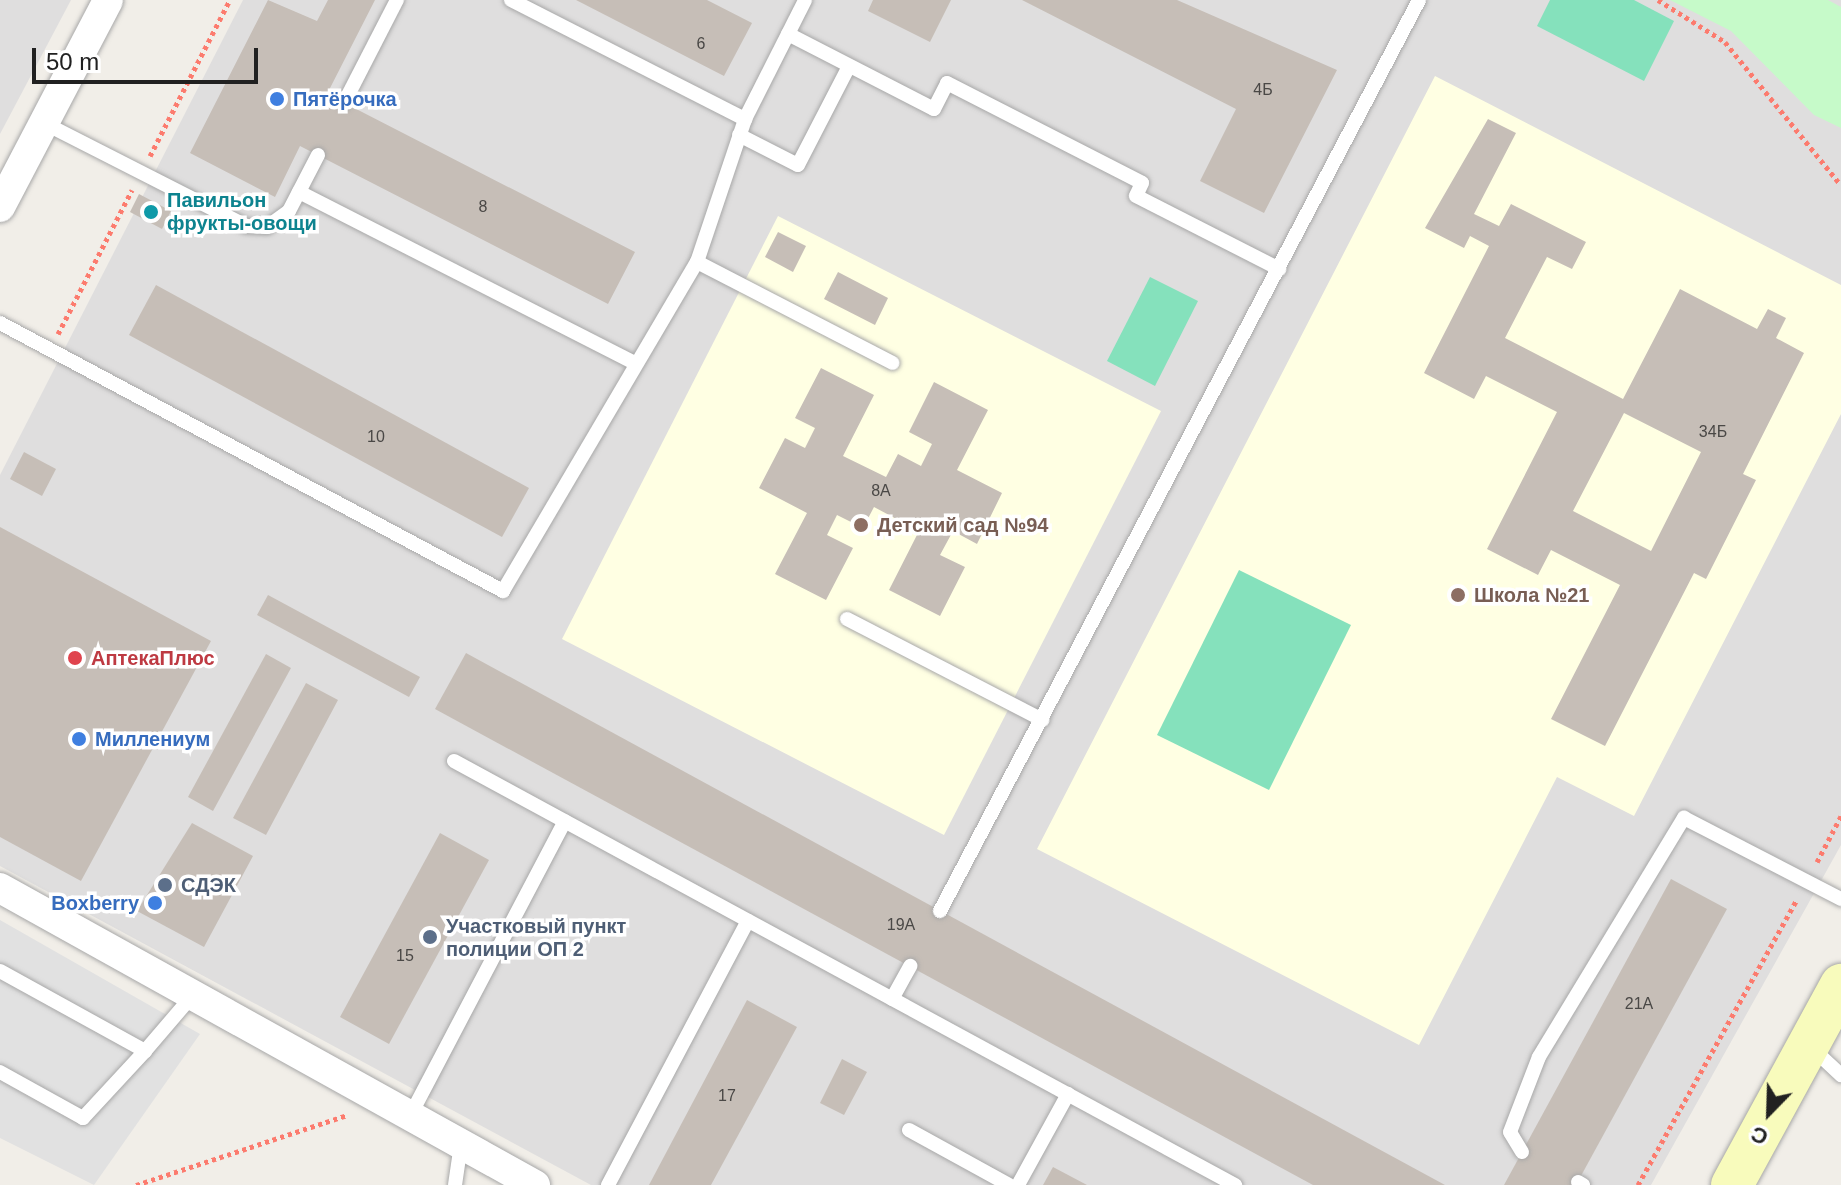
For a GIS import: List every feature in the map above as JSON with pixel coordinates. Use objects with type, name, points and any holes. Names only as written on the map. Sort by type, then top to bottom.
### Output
[{"type":"street","points":[[0,207],[7,176],[44,123],[108,0]]},
{"type":"street","points":[[0,888],[535,1185]]},
{"type":"street","points":[[1732,1185],[1841,985]]},
{"type":"lane","points":[[344,103],[397,0]]},
{"type":"lane","points":[[511,0],[745,119]]},
{"type":"lane","points":[[0,323],[503,591],[697,262],[745,119],[805,0]]},
{"type":"lane","points":[[940,911],[1419,0]]},
{"type":"lane","points":[[788,34],[934,109],[947,83],[1142,183],[1136,196],[1279,269]]},
{"type":"lane","points":[[739,135],[798,165],[849,66]]},
{"type":"lane","points":[[44,123],[246,226],[267,227],[299,192],[318,155]]},
{"type":"lane","points":[[299,192],[636,364]]},
{"type":"lane","points":[[697,262],[893,363]]},
{"type":"lane","points":[[847,619],[1043,720]]},
{"type":"lane","points":[[454,761],[1235,1185]]},
{"type":"lane","points":[[1522,1152],[1510,1132],[1539,1057],[1684,818],[1841,899]]},
{"type":"lane","points":[[399,1109],[565,821]]},
{"type":"lane","points":[[608,1185],[748,921]]},
{"type":"lane","points":[[892,999],[910,966]]},
{"type":"lane","points":[[0,971],[145,1051]]},
{"type":"lane","points":[[0,1072],[83,1118],[193,995]]},
{"type":"lane","points":[[1809,1044],[1841,1075]]},
{"type":"lane","points":[[1018,1185],[1068,1094]]},
{"type":"lane","points":[[909,1130],[1009,1185]]},
{"type":"lane","points":[[455,1185],[461,1144]]},
{"type":"path","points":[[1658,0],[1725,42],[1841,185]]},
{"type":"path","points":[[1638,1185],[1841,816]]},
{"type":"path","points":[[136,1185],[399,1109]]},
{"type":"shaded area","points":[[0,0],[71,0],[0,134]]},
{"type":"shaded area","points":[[243,0],[1841,0],[1841,845],[1651,1185],[591,1185],[0,866],[0,475]]},
{"type":"shaded area","name":"Школа №21","points":[[1435,76],[1841,285],[1841,414],[1634,816],[1557,777],[1419,1045],[1037,849]]},
{"type":"shaded area","name":"Детский сад №94","points":[[778,216],[1161,411],[944,835],[562,639]]},
{"type":"shaded area","points":[[0,920],[200,1034],[94,1185],[0,1138]]},
{"type":"green space","points":[[1550,0],[1634,0],[1674,21],[1644,81],[1537,26]]},
{"type":"green space","points":[[1670,0],[1828,0],[1841,7],[1841,128],[1814,115],[1731,31]]},
{"type":"green space","points":[[1150,277],[1198,301],[1155,386],[1107,361]]},
{"type":"green space","points":[[1239,570],[1351,625],[1269,790],[1157,735]]},
{"type":"building","points":[[268,0],[317,21],[328,0],[375,0],[327,94],[635,252],[608,304],[300,146],[275,197],[190,153]]},
{"type":"building","points":[[576,0],[707,0],[752,23],[724,76]]},
{"type":"building","points":[[873,0],[951,0],[930,42],[868,11]]},
{"type":"building","points":[[1022,0],[1177,0],[1337,70],[1264,213],[1200,181],[1236,109]]},
{"type":"building","points":[[1488,119],[1516,133],[1474,214],[1499,226],[1511,204],[1586,242],[1572,269],[1547,257],[1505,338],[1623,399],[1680,289],[1757,329],[1768,309],[1786,318],[1776,338],[1804,353],[1743,474],[1756,480],[1706,579],[1694,573],[1605,746],[1551,719],[1620,585],[1551,550],[1538,575],[1487,549],[1557,412],[1486,376],[1474,399],[1424,373],[1489,246],[1470,236],[1464,248],[1425,228]],"holes":[[[1624,413],[1701,452],[1651,551],[1573,511]]]},
{"type":"building","name":"Павильон фрукты-овощи","points":[[139,194],[171,211],[162,229],[130,212]]},
{"type":"building","points":[[778,232],[806,246],[793,272],[765,257]]},
{"type":"building","points":[[838,272],[888,298],[875,325],[824,299]]},
{"type":"building","points":[[156,285],[529,488],[502,537],[129,335]]},
{"type":"building","points":[[821,368],[874,395],[843,456],[886,477],[898,454],[921,466],[932,444],[909,432],[934,382],[988,410],[957,470],[1002,493],[977,544],[953,531],[940,555],[965,567],[940,616],[889,590],[919,531],[874,507],[863,528],[837,515],[827,535],[853,548],[826,600],[775,574],[807,513],[759,488],[785,438],[805,448],[815,428],[795,418]]},
{"type":"building","points":[[24,452],[56,469],[42,496],[10,479]]},
{"type":"building","name":"Миллениум","points":[[0,527],[211,641],[81,881],[0,837]]},
{"type":"building","points":[[268,595],[420,677],[409,697],[257,615]]},
{"type":"building","points":[[466,653],[1445,1185],[1313,1185],[435,709]]},
{"type":"building","points":[[266,654],[291,668],[213,811],[188,797]]},
{"type":"building","points":[[306,683],[338,700],[266,835],[233,818]]},
{"type":"building","points":[[192,823],[253,856],[204,947],[137,911]]},
{"type":"building","points":[[440,833],[489,860],[389,1044],[340,1017]]},
{"type":"building","points":[[1671,879],[1727,909],[1576,1185],[1504,1185]]},
{"type":"building","points":[[747,1000],[797,1027],[711,1185],[649,1185]]},
{"type":"building","points":[[842,1059],[867,1072],[844,1115],[820,1103]]},
{"type":"building","points":[[1053,1167],[1087,1185],[1043,1185]]},
{"type":"place","name":"Пятёрочка","points":[[277,99]]},
{"type":"place","name":"Павильон фрукты-овощи","points":[[151,212]]},
{"type":"place","name":"Детский сад №94","points":[[861,525]]},
{"type":"place","name":"Школа №21","points":[[1458,595]]},
{"type":"place","name":"АптекаПлюс","points":[[75,658]]},
{"type":"place","name":"Миллениум","points":[[79,739]]},
{"type":"place","name":"СДЭК","points":[[165,885]]},
{"type":"place","name":"Boxberry","points":[[155,903]]},
{"type":"place","name":"Участковый пункт полиции ОП 2","points":[[430,937]]}]
